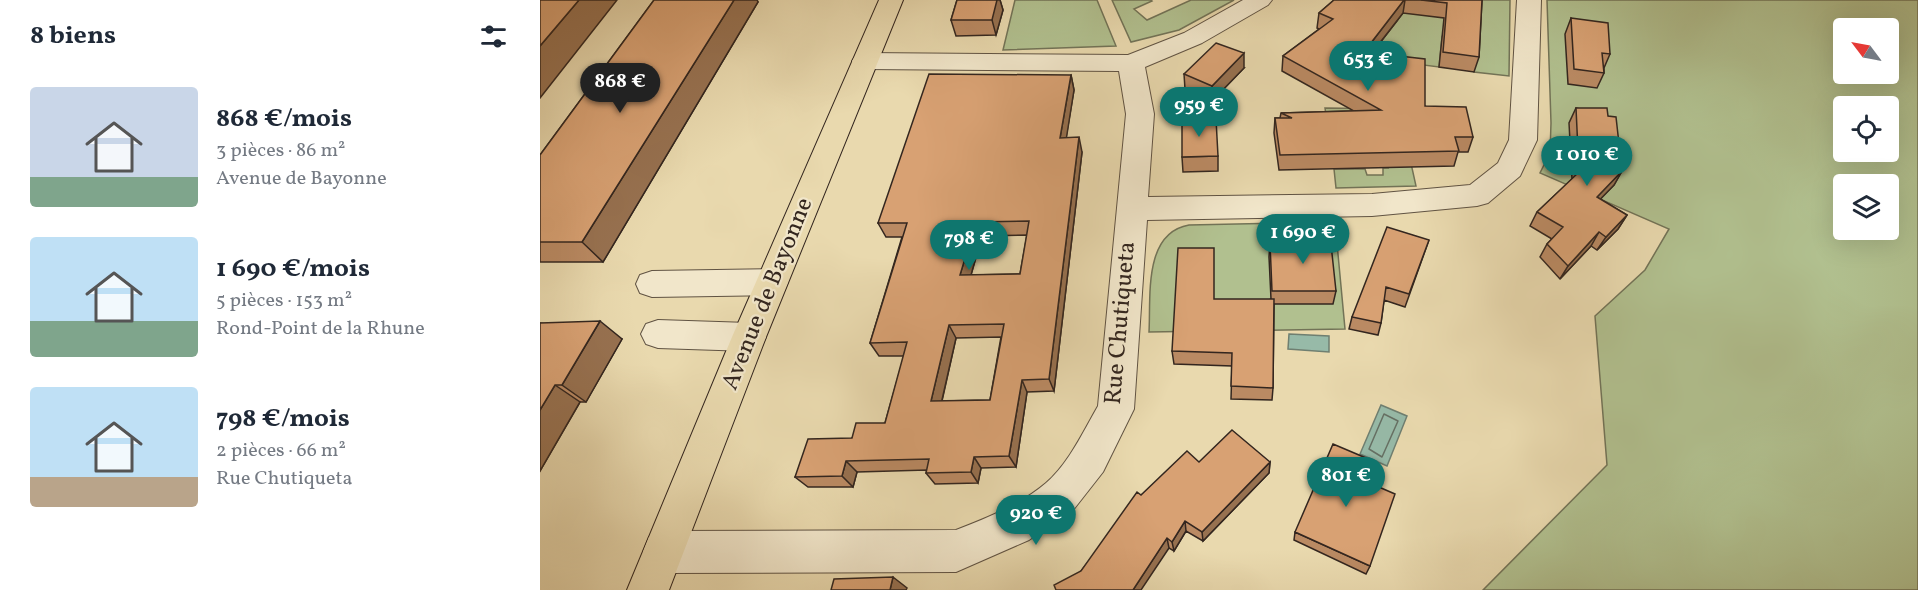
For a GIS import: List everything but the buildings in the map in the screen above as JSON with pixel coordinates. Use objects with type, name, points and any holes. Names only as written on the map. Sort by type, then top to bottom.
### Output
[{"type":"main road","name":"Avenue de Bayonne","points":[[648,590],[772,282],[891,0]]},
{"type":"street","points":[[866,61],[1131,63],[1193,38],[1260,0]]},
{"type":"street","points":[[1131,209],[1372,205],[1477,195],[1510,169],[1523,140],[1529,0]]},
{"type":"street","name":"Rue Chutiqueta","points":[[664,552],[956,551],[1016,526],[1060,496],[1089,459],[1116,409],[1140,114],[1131,63]]},
{"type":"street","points":[[652,284],[772,282]]},
{"type":"street","points":[[658,334],[749,338]]},
{"type":"shaded area","points":[[1015,0],[1097,0],[1116,46],[1003,50]]},
{"type":"shaded area","points":[[1112,0],[1151,0],[1134,9],[1147,20],[1191,0],[1234,0],[1179,30],[1131,42]]},
{"type":"shaded area","points":[[1408,0],[1510,0],[1509,76],[1474,72],[1474,63],[1442,37],[1439,67],[1368,58],[1397,21]]},
{"type":"shaded area","points":[[1547,0],[1918,0],[1918,590],[1483,590],[1607,465],[1595,316],[1645,270],[1669,229],[1540,173],[1550,153]],"holes":[[[1570,136],[1612,172],[1571,166]]]},
{"type":"shaded area","points":[[1325,108],[1399,109],[1416,186],[1336,188],[1334,169],[1365,169],[1367,175],[1383,175],[1383,168],[1389,168],[1331,146]]},
{"type":"shaded area","points":[[1335,222],[1345,329],[1149,332],[1152,268],[1164,240],[1174,230],[1189,225]]},
{"type":"water","points":[[1289,334],[1329,336],[1329,352],[1288,349]]},
{"type":"water","points":[[1381,405],[1407,416],[1387,466],[1360,454]]}]
